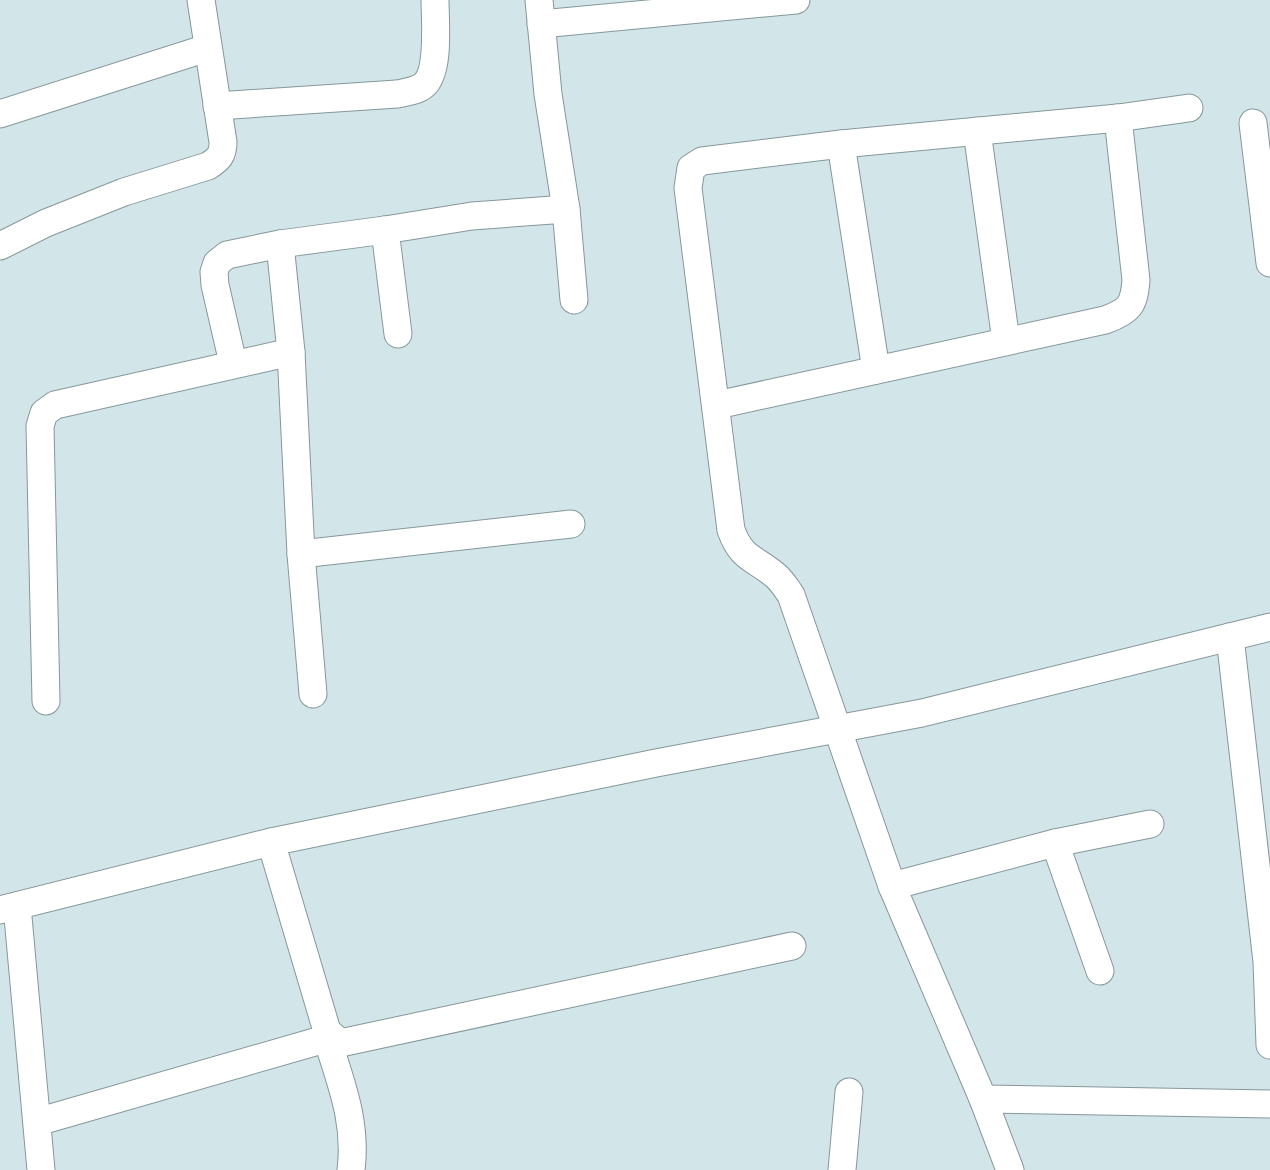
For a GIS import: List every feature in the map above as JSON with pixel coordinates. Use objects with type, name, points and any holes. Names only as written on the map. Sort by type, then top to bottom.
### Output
[{"type":"street","points":[[0,246],[46,223],[112,197],[208,166],[219,159],[223,151],[201,0]]},
{"type":"street","points":[[217,106],[414,91],[425,84],[432,73],[435,50],[435,0]]},
{"type":"street","points":[[574,300],[566,209],[548,94],[540,12],[796,0]]},
{"type":"street","points":[[0,114],[207,48]]},
{"type":"street","points":[[1010,1170],[983,1099],[892,886],[791,595],[778,577],[746,556],[737,545],[731,530],[688,188],[691,168],[702,161],[841,144],[1118,118],[1189,108]]},
{"type":"street","points":[[717,405],[1106,320],[1130,308],[1136,280],[1118,118]]},
{"type":"street","points":[[1253,123],[1270,263]]},
{"type":"street","points":[[977,131],[1006,341]]},
{"type":"street","points":[[841,144],[876,370]]},
{"type":"street","points":[[233,363],[214,272],[217,263],[227,255],[280,244],[472,216],[566,209]]},
{"type":"street","points":[[385,230],[398,334]]},
{"type":"street","points":[[280,244],[291,352],[302,554],[313,694]]},
{"type":"street","points":[[46,701],[40,426],[44,413],[55,405],[233,363],[291,352]]},
{"type":"street","points":[[302,554],[571,524]]},
{"type":"street","points":[[40,1170],[38,1122],[9,908],[271,842],[656,763],[922,713],[1270,627]]},
{"type":"street","points":[[1230,637],[1260,816],[1269,962],[1270,1045]]},
{"type":"street","points":[[892,886],[1055,843],[1150,825]]},
{"type":"street","points":[[271,842],[348,1107],[354,1147],[351,1170]]},
{"type":"street","points":[[1055,843],[1100,971]]},
{"type":"street","points":[[38,1122],[329,1037],[338,1041],[357,1041],[792,946]]},
{"type":"street","points":[[842,1170],[849,1092]]},
{"type":"street","points":[[983,1099],[1270,1104]]}]
